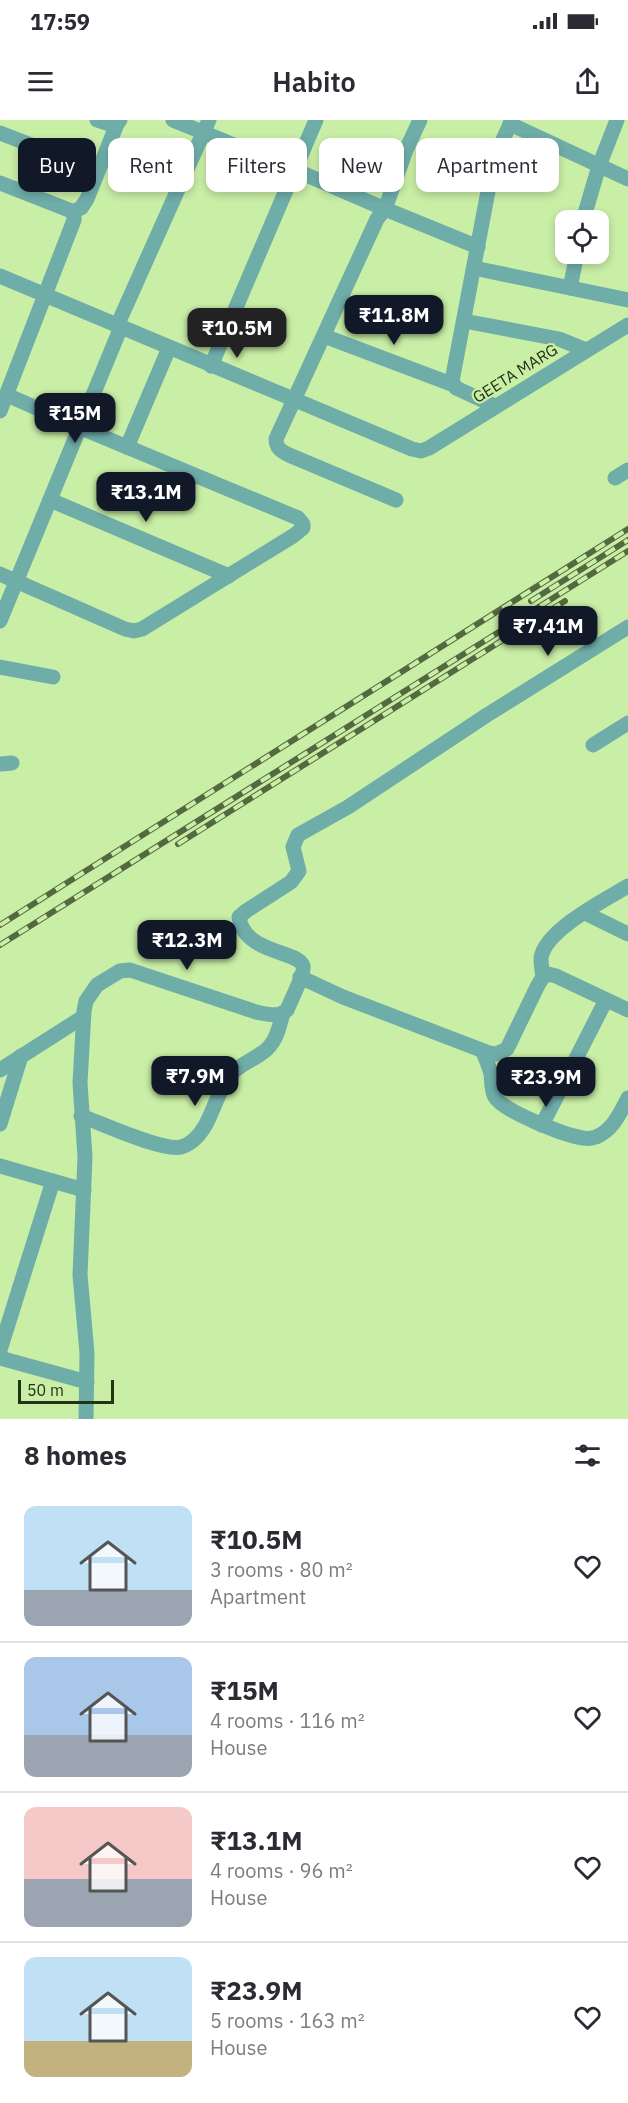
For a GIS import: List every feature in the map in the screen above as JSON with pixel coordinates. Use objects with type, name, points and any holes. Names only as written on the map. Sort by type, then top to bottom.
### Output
[{"type":"street","points":[[97,120],[112,125],[119,122]]},
{"type":"street","points":[[173,120],[206,126],[230,138]]},
{"type":"street","points":[[307,141],[316,120]]},
{"type":"street","points":[[396,500],[280,450],[276,439],[377,219],[384,210],[406,150],[420,120]]},
{"type":"street","points":[[586,210],[599,166],[617,120]]},
{"type":"street","points":[[0,183],[72,212],[81,208],[119,122]]},
{"type":"street","points":[[453,385],[454,364],[494,165],[511,122],[628,179]]},
{"type":"street","points":[[0,621],[119,327],[206,126]]},
{"type":"street","points":[[0,133],[98,171]]},
{"type":"street","points":[[307,175],[384,210],[478,247]]},
{"type":"street","points":[[211,366],[286,192]]},
{"type":"street","points":[[0,411],[74,220],[72,212]]},
{"type":"street","points":[[570,288],[575,264]]},
{"type":"street","points":[[474,268],[628,300]]},
{"type":"street","points":[[0,276],[294,400]]},
{"type":"street","points":[[464,321],[553,338],[586,350]]},
{"type":"street","name":"GEETA MARG","points":[[294,400],[421,451],[628,325]]},
{"type":"street","points":[[324,336],[453,385],[495,406]]},
{"type":"street","points":[[127,447],[169,348]]},
{"type":"street","points":[[0,574],[134,631],[142,629],[229,576],[303,528],[298,518],[7,395]]},
{"type":"street","points":[[50,500],[229,576]]},
{"type":"street","points":[[86,1419],[87,1353],[80,1275],[85,1157],[80,1083],[83,1017],[86,1001],[97,985],[125,969],[140,972],[256,1012],[271,1015],[283,1013],[287,1010],[304,969],[300,962],[257,943],[243,929],[239,918],[297,876],[299,868],[294,847],[298,835],[348,807],[517,696],[626,632]]},
{"type":"street","points":[[0,667],[52,677]]},
{"type":"street","points":[[593,745],[628,723]]},
{"type":"street","points":[[300,977],[344,997],[483,1052],[496,1054],[507,1049],[543,977],[541,957],[544,947],[557,932],[628,886]]},
{"type":"street","points":[[585,913],[628,934]]},
{"type":"street","points":[[543,977],[552,974],[628,1010]]},
{"type":"street","points":[[542,1125],[606,1000]]},
{"type":"street","points":[[81,1116],[163,1146],[180,1148],[188,1144],[205,1126],[231,1074],[240,1065],[263,1053],[278,1035],[283,1013]]},
{"type":"street","points":[[0,1070],[83,1017]]},
{"type":"street","points":[[483,1052],[495,1097],[499,1102],[542,1125],[583,1138],[594,1138],[613,1125],[628,1098]]},
{"type":"street","points":[[0,1124],[21,1056]]},
{"type":"street","points":[[0,1166],[84,1190]]},
{"type":"street","points":[[0,1350],[53,1181]]},
{"type":"street","points":[[0,1358],[87,1382]]},
{"type":"railway","points":[[0,925],[628,529]]},
{"type":"railway","points":[[531,601],[628,540]]},
{"type":"railway","points":[[0,945],[628,551]]},
{"type":"railway","points":[[178,844],[565,601]]}]
